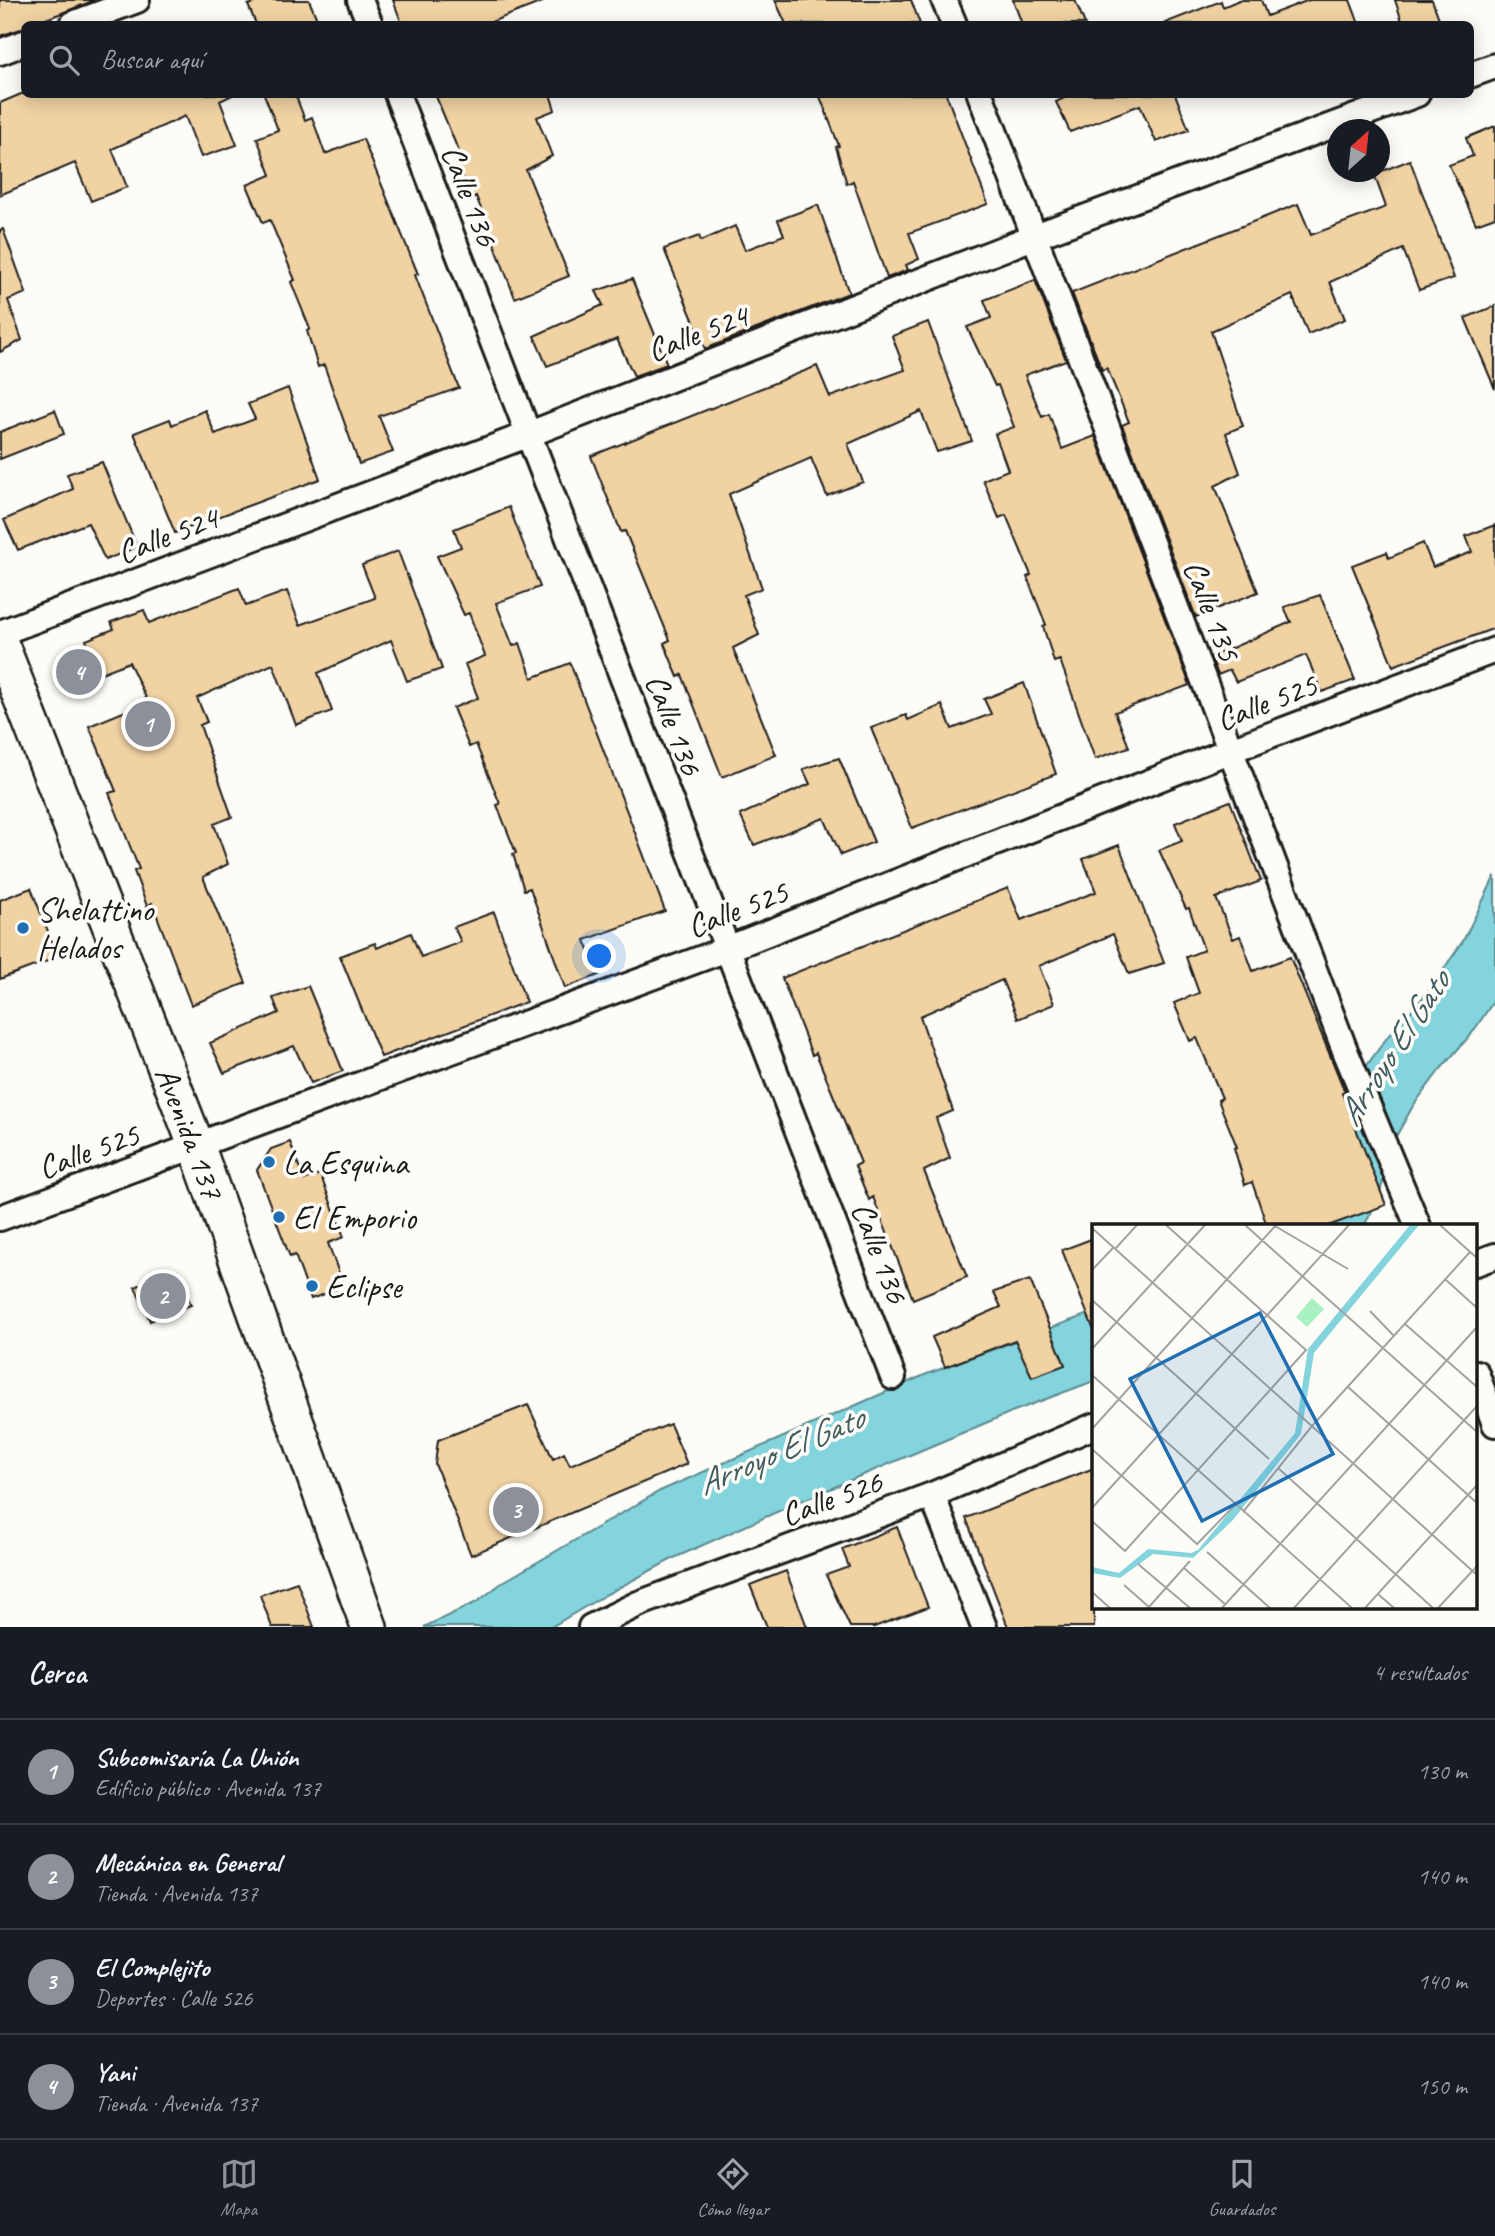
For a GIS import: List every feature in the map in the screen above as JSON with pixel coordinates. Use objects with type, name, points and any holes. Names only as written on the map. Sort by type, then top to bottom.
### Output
[{"type":"street","points":[[81,21],[137,0]]},
{"type":"street","points":[[360,0],[369,21]]},
{"type":"street","points":[[944,0],[953,21]]},
{"type":"street","points":[[0,52],[21,44]]},
{"type":"street","points":[[1474,74],[1495,66]]},
{"type":"street","name":"Calle 136","points":[[399,98],[893,1377]]},
{"type":"street","name":"Calle 135","points":[[981,98],[1346,1053],[1414,1218]]},
{"type":"street","name":"Calle 524","points":[[0,633],[527,435],[1033,237],[1406,98]]},
{"type":"street","name":"Avenida 137","points":[[0,643],[196,1145],[369,1627]]},
{"type":"street","name":"Calle 525","points":[[0,1218],[727,948],[1231,750],[1495,650]]},
{"type":"street","points":[[1478,1262],[1495,1256]]},
{"type":"street","points":[[1478,1378],[1495,1424]]},
{"type":"street","name":"Calle 526","points":[[591,1627],[638,1604],[932,1494],[1092,1427]]},
{"type":"street","points":[[932,1494],[984,1627]]},
{"type":"water","name":"Arroyo El Gato","points":[[1495,876],[1495,999],[1473,1032],[1413,1106],[1394,1140],[1378,1200],[1365,1224],[1281,1224],[1300,1204],[1356,1080],[1389,1035],[1429,991],[1463,941]]},
{"type":"water","name":"Arroyo El Gato","points":[[1092,1313],[1092,1382],[1014,1411],[674,1558],[551,1627],[424,1627],[477,1602],[503,1582],[660,1491],[927,1374]]},
{"type":"building","points":[[0,0],[93,0],[41,21],[21,21],[21,29],[0,36]]},
{"type":"building","points":[[261,0],[309,0],[318,21],[255,21],[248,5]]},
{"type":"building","points":[[393,0],[545,0],[494,21],[401,21]]},
{"type":"building","points":[[775,0],[911,0],[919,21],[785,21]]},
{"type":"building","points":[[1013,0],[1075,0],[1084,21],[1021,21]]},
{"type":"building","points":[[1239,0],[1261,0],[1267,16],[1309,0],[1350,0],[1358,21],[1170,21],[1221,1],[1223,7]]},
{"type":"building","points":[[1395,0],[1432,0],[1440,21],[1402,21]]},
{"type":"building","points":[[21,94],[21,98],[226,98],[220,101],[237,145],[201,157],[185,116],[112,149],[127,187],[91,201],[75,163],[0,195],[0,103]]},
{"type":"building","points":[[266,98],[297,98],[305,120],[312,117],[325,154],[363,139],[418,274],[415,275],[459,388],[379,416],[393,452],[359,464],[324,365],[318,367],[307,331],[310,329],[291,282],[295,280],[270,220],[263,223],[247,185],[271,175],[257,138],[278,130]]},
{"type":"building","points":[[437,98],[551,98],[555,110],[537,117],[552,156],[526,170],[569,276],[515,298],[476,196],[471,199],[457,164],[463,162]]},
{"type":"building","points":[[821,98],[948,98],[988,204],[909,233],[919,259],[906,265],[908,270],[887,278],[853,181],[847,184],[836,147],[839,146]]},
{"type":"building","points":[[1064,98],[1177,98],[1189,130],[1156,142],[1140,105],[1070,132],[1056,102]]},
{"type":"building","points":[[1495,126],[1495,217],[1476,224],[1449,165],[1473,156],[1466,138]]},
{"type":"building","points":[[1410,160],[1454,278],[1419,290],[1403,249],[1330,282],[1345,319],[1308,334],[1292,295],[1211,331],[1243,426],[1226,433],[1240,473],[1215,486],[1258,592],[1196,617],[1122,425],[1129,422],[1107,368],[1102,370],[1072,293],[1298,204],[1311,235],[1386,207],[1377,182],[1390,182],[1390,168]]},
{"type":"building","points":[[818,205],[849,293],[705,349],[664,249],[699,236],[701,241],[735,226],[745,250],[784,235],[778,220]]},
{"type":"building","points":[[3,229],[26,293],[8,300],[22,340],[0,352],[0,230]]},
{"type":"building","points":[[632,279],[667,364],[634,376],[617,339],[547,366],[534,336],[603,305],[596,291]]},
{"type":"building","points":[[1035,280],[1066,360],[1025,375],[1042,417],[1049,414],[1062,449],[1095,436],[1190,685],[1115,712],[1129,747],[1095,759],[1060,660],[1054,662],[1043,626],[1046,625],[1027,577],[1031,575],[1006,515],[999,518],[983,480],[1008,470],[995,434],[1014,427],[998,385],[995,386],[967,327],[991,318],[984,300]]},
{"type":"building","points":[[1495,306],[1495,389],[1465,318]]},
{"type":"building","points":[[928,322],[972,441],[937,452],[921,411],[848,444],[863,482],[827,496],[811,458],[729,494],[762,588],[744,595],[759,635],[733,648],[776,755],[722,777],[682,675],[678,677],[664,643],[670,640],[625,531],[621,532],[591,456],[817,366],[830,397],[905,370],[892,336]]},
{"type":"building","points":[[288,388],[320,479],[175,533],[134,433],[170,419],[172,425],[205,410],[215,434],[255,419],[248,404]]},
{"type":"building","points":[[55,410],[64,434],[0,459],[0,432]]},
{"type":"building","points":[[102,462],[137,547],[105,560],[88,523],[18,550],[4,520],[73,489],[67,474]]},
{"type":"building","points":[[509,507],[540,587],[496,603],[513,646],[520,643],[532,678],[570,663],[665,911],[585,940],[599,975],[565,988],[530,888],[524,890],[513,854],[516,853],[497,805],[500,804],[476,744],[469,747],[453,708],[478,698],[465,664],[485,656],[469,613],[464,615],[437,556],[461,547],[454,529]]},
{"type":"building","points":[[1495,525],[1495,628],[1393,666],[1352,565],[1387,552],[1389,558],[1423,543],[1433,567],[1472,552],[1466,536]]},
{"type":"building","points":[[398,551],[442,669],[407,681],[391,640],[318,673],[332,711],[296,725],[273,664],[197,698],[207,722],[200,725],[232,817],[214,824],[228,864],[203,877],[246,983],[191,1005],[152,903],[147,906],[134,871],[139,869],[109,793],[116,791],[89,726],[148,702],[129,662],[99,674],[86,640],[114,629],[111,622],[144,610],[149,623],[239,588],[246,606],[287,591],[300,625],[375,598],[362,565]]},
{"type":"building","points":[[1320,595],[1355,680],[1322,692],[1306,655],[1236,682],[1230,670],[1218,675],[1211,657],[1291,622],[1284,607]]},
{"type":"building","points":[[1024,683],[1056,774],[912,828],[871,728],[906,715],[908,720],[942,705],[952,729],[991,714],[984,699]]},
{"type":"building","points":[[839,758],[874,842],[841,855],[824,818],[754,845],[740,815],[810,784],[803,769]]},
{"type":"building","points":[[1230,801],[1261,881],[1216,898],[1233,939],[1240,936],[1253,971],[1290,957],[1345,1092],[1342,1093],[1386,1205],[1334,1224],[1266,1224],[1252,1182],[1245,1185],[1234,1148],[1237,1147],[1218,1100],[1222,1098],[1197,1038],[1190,1041],[1174,1003],[1199,993],[1186,957],[1204,950],[1189,908],[1186,909],[1159,850],[1182,841],[1175,823]]},
{"type":"building","points":[[1119,845],[1164,963],[1129,974],[1113,934],[1039,966],[1054,1004],[1018,1019],[1002,980],[920,1016],[953,1111],[936,1118],[950,1158],[924,1171],[967,1277],[913,1299],[873,1197],[869,1200],[855,1166],[861,1163],[816,1053],[812,1055],[782,978],[1008,888],[1021,920],[1096,892],[1083,859]]},
{"type":"building","name":"Shelattino Helados","points":[[31,888],[58,957],[0,979],[0,900]]},
{"type":"building","points":[[494,912],[526,1002],[381,1057],[340,956],[375,943],[377,948],[411,933],[421,957],[461,942],[454,927]]},
{"type":"building","points":[[308,986],[343,1071],[311,1083],[294,1046],[224,1073],[210,1043],[279,1013],[273,998]]},
{"type":"building","points":[[290,1142],[304,1180],[320,1174],[344,1237],[328,1243],[344,1287],[311,1299],[295,1255],[290,1257],[257,1170],[271,1149]]},
{"type":"building","points":[[1092,1239],[1092,1325],[1062,1250]]},
{"type":"building","points":[[177,1270],[191,1305],[150,1321],[135,1287]]},
{"type":"building","points":[[1030,1280],[1065,1365],[1032,1377],[1015,1340],[945,1367],[932,1337],[1001,1307],[994,1292]]},
{"type":"building","points":[[528,1405],[553,1459],[564,1453],[570,1465],[670,1424],[687,1464],[471,1555],[435,1464],[438,1440]]},
{"type":"building","points":[[1092,1469],[1094,1627],[1008,1627],[966,1518]]},
{"type":"building","points":[[897,1527],[928,1607],[874,1627],[850,1627],[826,1575],[849,1567],[842,1549]]},
{"type":"building","points":[[786,1571],[807,1627],[767,1627],[750,1585]]},
{"type":"building","points":[[297,1582],[314,1627],[272,1627],[260,1595]]},
{"type":"place","name":"Yani","points":[[79,672]]},
{"type":"place","name":"Subcomisaría La Unión","points":[[148,724]]},
{"type":"place","name":"Shelattino Helados","points":[[23,928]]},
{"type":"place","name":"La Esquina","points":[[269,1162]]},
{"type":"place","name":"El Emporio","points":[[279,1217]]},
{"type":"place","name":"Eclipse","points":[[312,1286]]},
{"type":"place","name":"Mecánica en General","points":[[163,1296]]},
{"type":"place","name":"El Complejito","points":[[516,1510]]}]
